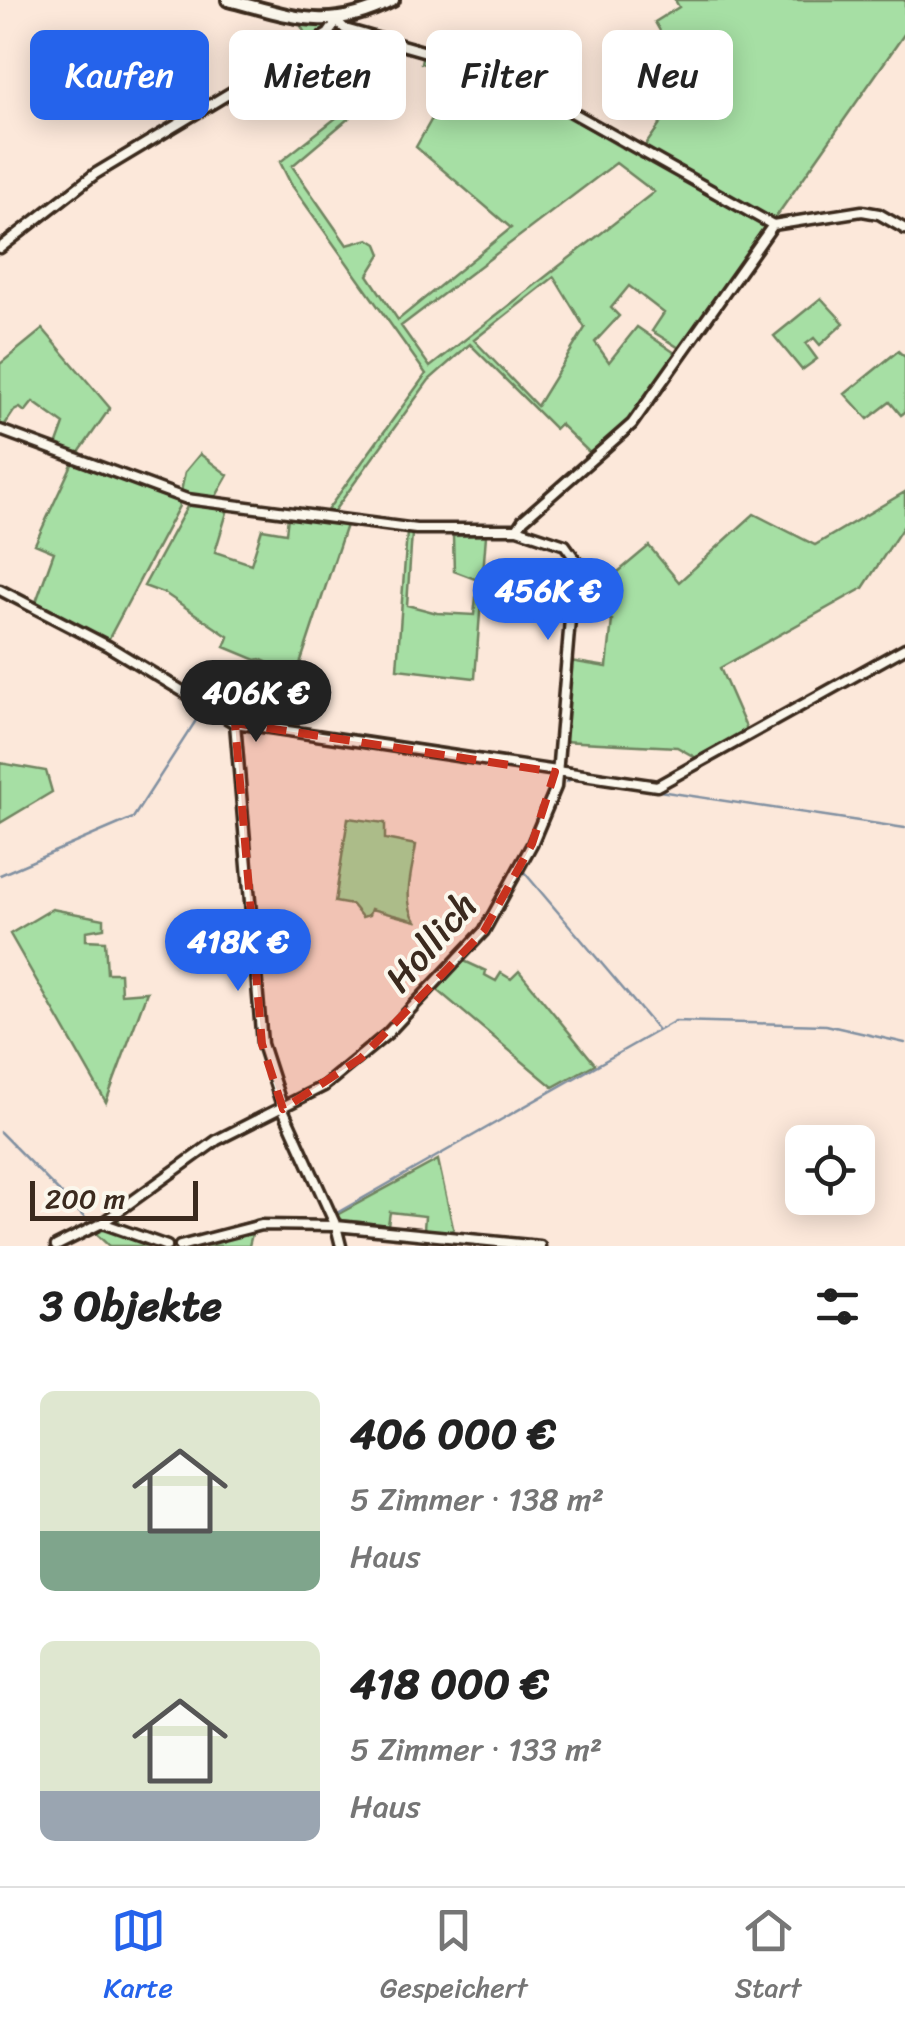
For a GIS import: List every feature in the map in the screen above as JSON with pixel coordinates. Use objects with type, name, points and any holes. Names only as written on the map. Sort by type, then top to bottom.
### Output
[{"type":"main road","points":[[228,0],[290,16],[337,21],[366,14],[393,0]]},
{"type":"street","points":[[0,248],[95,174],[328,34],[337,21],[345,30],[504,74],[773,224],[862,211],[879,214],[905,229]]},
{"type":"street","points":[[0,430],[187,499],[416,529],[517,529],[522,520],[632,424],[773,224]]},
{"type":"street","name":"Hollich","points":[[56,1246],[102,1223],[217,1140],[324,1086],[361,1058],[484,930],[532,844],[556,788],[575,559],[566,546],[517,529]]},
{"type":"street","points":[[0,590],[108,646],[235,723],[657,786],[905,648]]},
{"type":"street","points":[[235,723],[262,1044],[283,1109],[336,1226],[340,1246]]},
{"type":"street","points":[[102,1223],[167,1246]]},
{"type":"street","points":[[180,1246],[261,1226],[336,1226],[540,1246]]},
{"type":"highlighted area","points":[[235,723],[555,772],[532,844],[484,931],[361,1058],[283,1109],[262,1044]]},
{"type":"green space","points":[[675,0],[905,0],[905,33],[773,221],[642,150],[663,120],[733,120],[733,30],[659,30],[655,22],[679,7]]},
{"type":"green space","points":[[299,22],[351,28],[350,30],[303,30]]},
{"type":"green space","points":[[333,120],[347,120],[292,166],[347,245],[369,239],[377,244],[381,254],[368,275],[398,320],[511,228],[416,147],[431,120],[575,120],[768,226],[681,349],[652,331],[664,313],[629,286],[611,308],[619,316],[595,342],[609,362],[637,327],[678,355],[630,422],[592,455],[560,424],[555,429],[470,344],[429,380],[334,511],[326,512],[426,374],[291,184],[280,162]],"holes":[[[616,163],[654,192],[430,367],[401,326]],[[554,277],[585,328],[537,406],[474,340]]]},
{"type":"green space","points":[[821,298],[844,323],[820,345],[814,338],[806,344],[817,359],[802,370],[774,336]]},
{"type":"green space","points":[[43,329],[110,408],[80,451],[81,456],[56,446],[64,424],[33,402],[25,412],[20,408],[14,411],[4,426],[0,425],[0,364]]},
{"type":"green space","points":[[898,351],[905,357],[905,412],[901,415],[890,402],[868,419],[845,394]]},
{"type":"green space","points":[[200,454],[228,475],[215,498],[181,492],[185,472]]},
{"type":"green space","points":[[73,462],[177,499],[179,506],[108,640],[36,602],[54,552],[35,544]]},
{"type":"green space","points":[[905,492],[905,524],[863,588],[720,668],[748,732],[700,760],[677,747],[562,741],[570,661],[607,667],[612,620],[573,615],[580,557],[618,572],[649,546],[679,582],[754,514],[815,545]]},
{"type":"green space","points":[[192,504],[228,509],[215,552],[251,564],[262,529],[286,533],[288,517],[346,525],[296,676],[225,647],[229,637],[166,594],[144,586]]},
{"type":"green space","points":[[407,532],[412,533],[407,605],[437,613],[474,615],[478,580],[454,571],[453,536],[486,535],[475,678],[397,669]]},
{"type":"green space","points":[[0,763],[46,771],[52,792],[0,823]]},
{"type":"green space","points":[[348,818],[385,823],[385,839],[416,845],[409,904],[416,921],[371,909],[369,915],[362,917],[352,905],[335,902]]},
{"type":"green space","points":[[52,909],[104,919],[104,928],[86,931],[86,940],[105,941],[107,973],[120,973],[121,994],[147,992],[106,1102],[10,934]]},
{"type":"green space","points":[[462,960],[486,971],[485,975],[496,981],[501,973],[511,979],[519,971],[595,1064],[553,1087],[435,988]]},
{"type":"green space","points":[[438,1160],[454,1232],[424,1229],[425,1216],[390,1212],[388,1225],[335,1216]]},
{"type":"green space","points":[[118,1217],[120,1224],[172,1244],[259,1219],[281,1221],[252,1234],[249,1246],[109,1246],[94,1232]]},
{"type":"waterway","points":[[0,875],[133,818],[206,710]]},
{"type":"waterway","points":[[240,727],[548,774]]},
{"type":"waterway","points":[[566,782],[573,778],[905,828]]},
{"type":"waterway","points":[[524,872],[658,1030]]},
{"type":"waterway","points":[[476,933],[484,923]]},
{"type":"waterway","points":[[335,1214],[675,1021],[826,1025],[905,1043]]},
{"type":"waterway","points":[[0,1132],[87,1220]]},
{"type":"waterway","points":[[201,1246],[261,1230],[326,1230],[333,1234],[335,1246]]},
{"type":"waterway","points":[[117,1232],[151,1246]]}]
